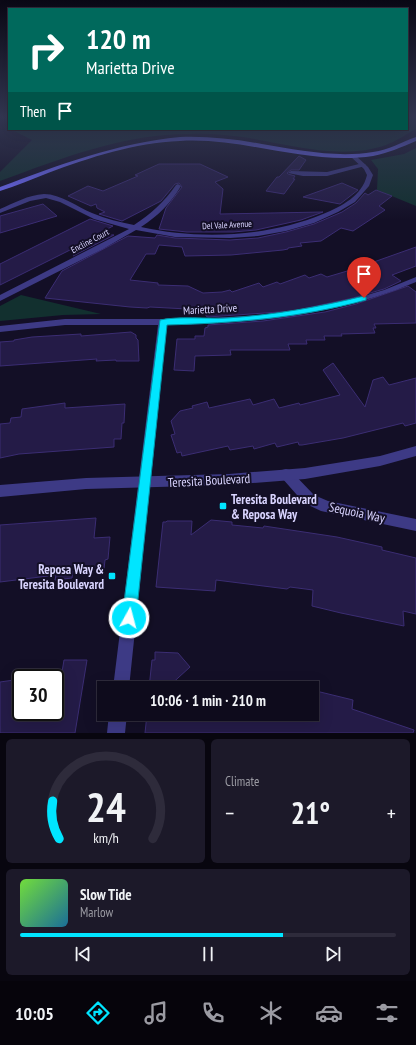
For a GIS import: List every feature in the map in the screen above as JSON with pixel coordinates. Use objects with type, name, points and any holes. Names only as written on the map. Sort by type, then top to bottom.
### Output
[{"type":"main road","points":[[0,190],[103,151]]},
{"type":"main road","points":[[292,151],[316,155],[353,156],[389,151]]},
{"type":"street","points":[[353,156],[363,165]]},
{"type":"street","points":[[291,172],[306,175],[337,172],[363,165]]},
{"type":"street","name":"Del Vale Avenue","points":[[0,211],[31,199],[45,196],[56,198],[98,218],[133,228],[169,234],[210,236],[255,233],[295,226],[327,215],[352,201],[360,194],[369,178],[369,171],[363,165]]},
{"type":"street","name":"Encline Court","points":[[0,298],[114,240],[150,218],[166,204],[178,186]]},
{"type":"street","name":"Marietta Drive","points":[[0,329],[52,323],[227,321],[311,311],[364,298],[416,279]]},
{"type":"street","points":[[122,681],[163,322]]},
{"type":"street","name":"Teresita Boulevard","points":[[0,491],[95,483],[207,481],[286,474],[356,465],[416,451]]},
{"type":"street","name":"Sequoia Way","points":[[286,474],[309,499],[326,507],[416,525]]},
{"type":"street","points":[[116,733],[117,721]]},
{"type":"green space","points":[[21,151],[86,151],[0,181],[0,172]]},
{"type":"green space","points":[[410,151],[416,151],[416,206],[377,190],[378,169],[371,160],[404,154]]},
{"type":"green space","points":[[21,295],[101,314],[63,315],[0,321],[0,306]]},
{"type":"building","points":[[299,156],[306,160],[299,170],[291,170],[287,173],[295,176],[293,179],[295,179],[284,194],[266,191],[277,177],[279,177]]},
{"type":"building","points":[[159,164],[200,164],[228,177],[215,182],[223,189],[220,214],[323,212],[301,220],[256,230],[233,232],[187,232],[159,229],[166,208],[182,187],[179,183],[175,184],[161,201],[122,221],[99,214],[105,212],[97,208],[96,204],[91,206],[68,196],[88,186],[103,191],[138,176],[135,175]]},
{"type":"building","points":[[342,183],[358,190],[340,204],[303,197]]},
{"type":"building","points":[[376,190],[392,196],[379,206],[385,210],[353,231],[341,228],[321,241],[300,243],[302,246],[283,250],[231,255],[185,256],[182,247],[159,245],[155,254],[146,254],[130,280],[158,283],[158,285],[188,286],[203,293],[230,290],[232,292],[259,283],[263,287],[277,282],[280,284],[305,275],[309,278],[321,274],[327,277],[416,247],[416,266],[392,275],[401,281],[384,289],[353,298],[293,311],[208,317],[206,316],[206,310],[130,307],[45,298],[62,271],[128,236],[155,238],[157,235],[175,238],[230,240],[258,238],[314,224],[342,212],[356,203],[365,193],[368,195]]},
{"type":"building","points":[[43,204],[57,216],[0,233],[0,216]]},
{"type":"building","points":[[90,219],[113,226],[98,234],[114,235],[73,256],[82,244],[0,285],[0,264]]},
{"type":"building","points":[[408,286],[416,292],[416,323],[374,324],[376,328],[373,328],[375,333],[324,336],[325,340],[306,340],[307,344],[288,344],[290,350],[230,350],[231,355],[195,356],[194,371],[174,370],[177,339],[195,339],[195,336],[204,336],[205,328],[208,327],[208,325],[263,321],[325,312],[356,304]]},
{"type":"building","points":[[131,332],[136,335],[138,340],[139,361],[96,361],[97,359],[0,366],[0,342],[32,337],[81,334],[81,336]]},
{"type":"building","points":[[333,363],[365,407],[373,380],[383,377],[389,385],[416,378],[416,423],[405,426],[403,423],[343,438],[302,445],[299,445],[298,442],[277,447],[275,443],[254,449],[253,446],[230,450],[228,446],[182,456],[181,452],[177,453],[171,435],[175,434],[171,421],[180,411],[193,408],[192,406],[207,402],[209,408],[250,399],[253,405],[274,399],[279,408],[299,403],[300,405],[340,395],[323,370]]},
{"type":"building","points":[[65,403],[65,408],[125,404],[121,439],[114,439],[114,447],[19,454],[0,458],[0,424],[10,423],[11,418],[21,417],[22,409]]},
{"type":"building","points":[[96,518],[94,538],[110,537],[108,559],[105,560],[104,569],[73,571],[72,578],[55,580],[56,575],[0,582],[0,525]]},
{"type":"building","points":[[211,520],[232,522],[232,525],[263,528],[264,526],[337,537],[382,547],[382,550],[416,558],[416,614],[403,611],[404,626],[341,613],[312,606],[313,590],[290,587],[287,589],[216,580],[215,591],[156,587],[163,522],[192,521],[191,535]]},
{"type":"building","points":[[155,652],[178,653],[190,667],[175,681],[150,681],[152,660],[155,660]]},
{"type":"building","points":[[64,660],[87,660],[75,733],[0,733],[0,682],[12,680],[12,721],[64,721],[64,669],[62,669]]},
{"type":"building","points":[[319,692],[353,700],[352,709],[414,730],[413,733],[145,733],[146,721],[319,721]]},
{"type":"place","name":"Teresita Boulevard & Reposa Way","points":[[223,506]]},
{"type":"place","name":"Reposa Way & Teresita Boulevard","points":[[112,576]]},
{"type":"route","points":[[129,618],[163,322],[227,321],[282,315],[336,306],[364,298]]}]
